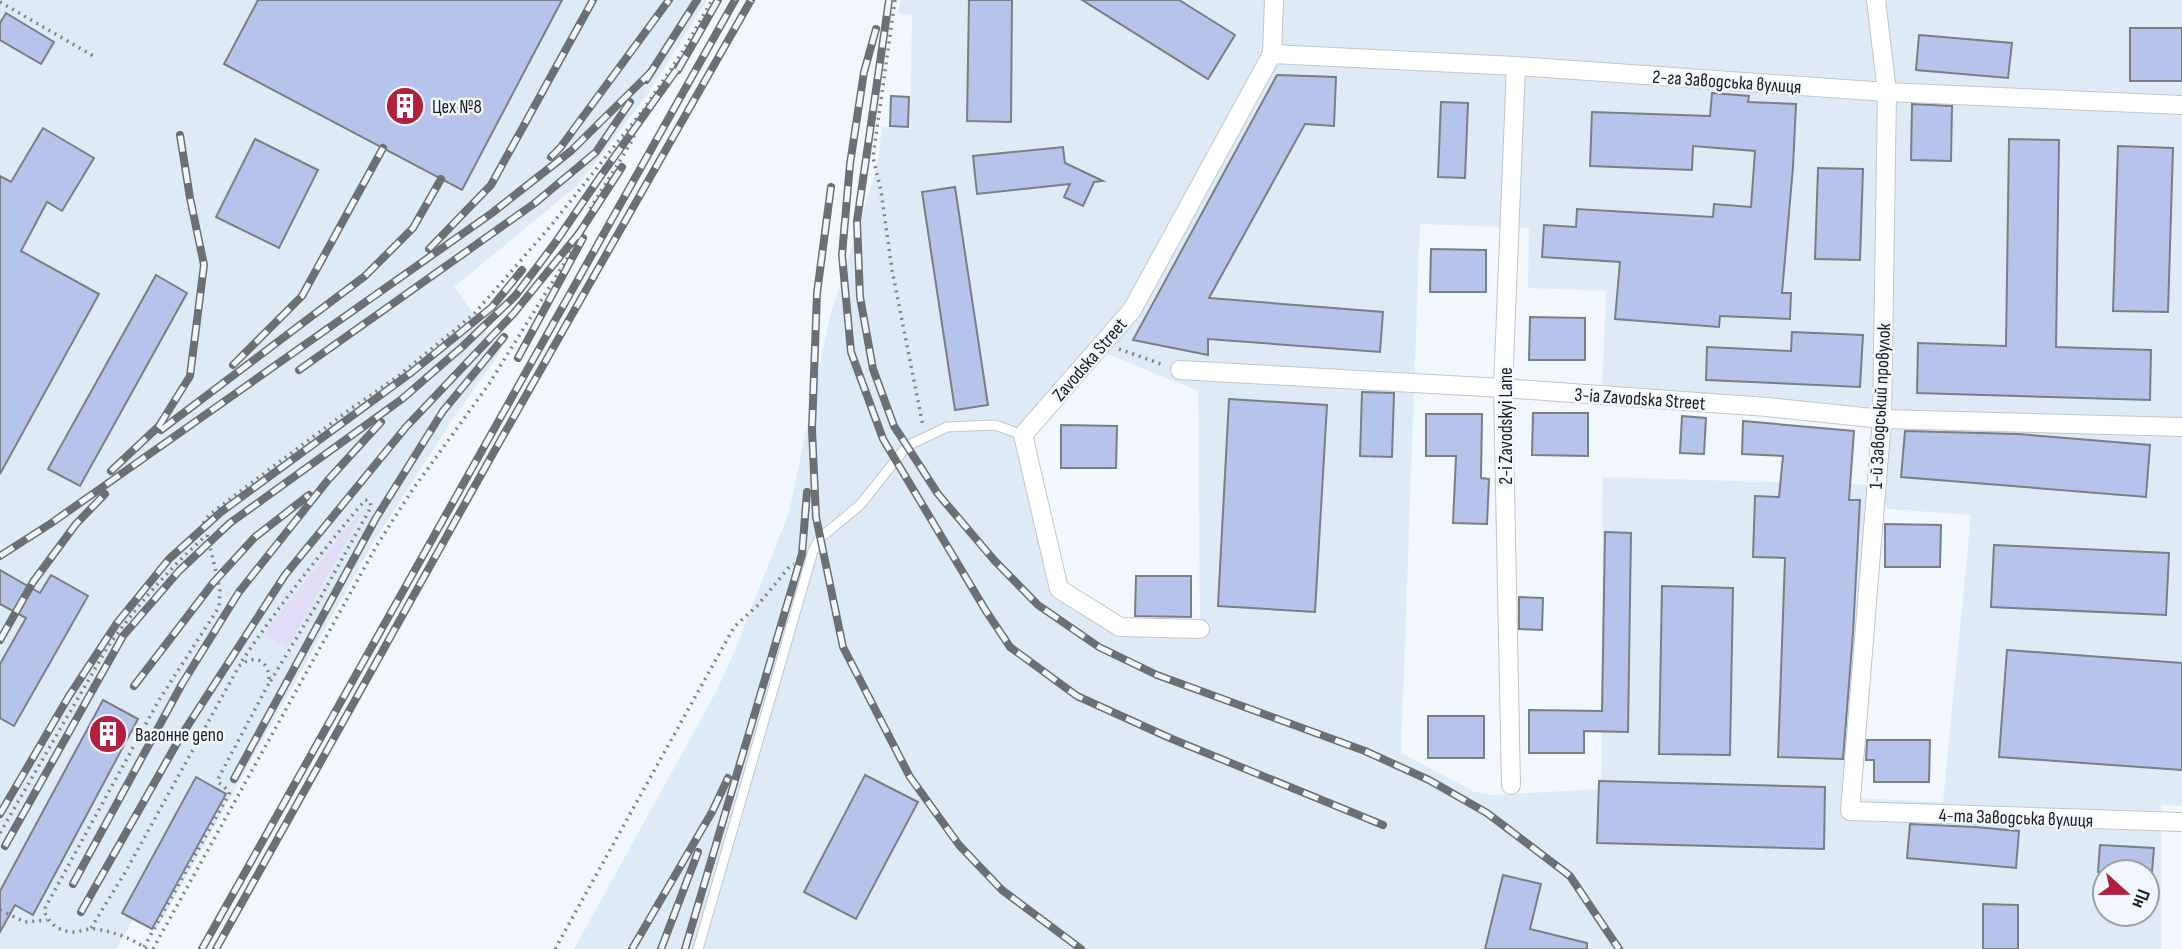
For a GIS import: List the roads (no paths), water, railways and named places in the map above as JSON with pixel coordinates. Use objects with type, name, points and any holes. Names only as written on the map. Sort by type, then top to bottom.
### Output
[{"type":"street","name":"Zavodska Street","points":[[1023,435],[1132,310],[1272,54],[1274,0]]},
{"type":"street","name":"1-й Заводський провулок","points":[[1850,811],[1882,419],[1887,92],[1876,0]]},
{"type":"street","name":"2-га Заводська вулиця","points":[[1272,54],[1516,66],[1887,92],[2182,105]]},
{"type":"street","name":"2-i Zavodskyi Lane","points":[[1511,785],[1503,388],[1516,66]]},
{"type":"street","name":"3-ia Zavodska Street","points":[[1180,370],[1503,388],[1766,407],[1882,419],[2182,427]]},
{"type":"street","points":[[1023,435],[1059,589],[1120,627],[1200,629]]},
{"type":"street","name":"4-та Заводська вулиця","points":[[1850,811],[2182,822]]},
{"type":"lane","points":[[698,949],[813,551],[820,538],[860,505],[907,446],[947,427],[995,425],[1023,435]]},
{"type":"railway","points":[[429,249],[491,185],[593,0]]},
{"type":"railway","points":[[551,157],[669,0]]},
{"type":"railway","points":[[646,80],[697,0]]},
{"type":"railway","points":[[678,70],[718,0]]},
{"type":"railway","points":[[202,949],[735,0]]},
{"type":"railway","points":[[216,949],[751,0]]},
{"type":"railway","points":[[889,0],[857,221],[860,297],[873,369],[894,426],[938,494],[994,560],[1038,605],[1099,647],[1157,675],[1365,751],[1429,780],[1487,813],[1570,876],[1619,949]]},
{"type":"railway","points":[[876,29],[864,72],[850,164],[842,255],[851,352],[883,439],[986,611],[1010,647],[1077,696],[1172,739],[1383,825]]},
{"type":"railway","points":[[5,846],[123,636],[179,571],[230,523],[402,399],[516,295],[682,62]]},
{"type":"railway","points":[[0,556],[50,524],[492,213],[571,151],[651,72]]},
{"type":"railway","points":[[299,370],[535,203],[596,152],[630,102]]},
{"type":"railway","points":[[111,471],[159,426],[190,376],[204,265],[180,135]]},
{"type":"railway","points":[[233,365],[302,296],[383,148]]},
{"type":"railway","points":[[576,238],[622,167]]},
{"type":"railway","points":[[161,430],[365,276],[413,228],[441,179]]},
{"type":"railway","points":[[831,187],[817,293],[812,429],[816,517],[843,647],[910,777],[959,845],[1002,890],[1081,949]]},
{"type":"railway","points":[[81,912],[181,736],[285,575],[406,427],[514,313],[580,232]]},
{"type":"railway","points":[[518,358],[583,238]]},
{"type":"railway","points":[[0,814],[69,696],[117,623],[169,559],[221,512],[412,372],[492,307],[522,270]]},
{"type":"railway","points":[[234,779],[376,518],[443,411],[504,337]]},
{"type":"railway","points":[[73,884],[182,684],[239,592],[328,480],[381,422]]},
{"type":"railway","points":[[685,949],[802,554],[807,492]]},
{"type":"railway","points":[[0,640],[33,582],[76,524],[105,494]]},
{"type":"railway","points":[[134,686],[213,583],[255,537],[309,495]]},
{"type":"railway","points":[[632,949],[712,812],[728,778]]},
{"type":"railway","points":[[661,949],[698,852]]},
{"type":"place","name":"Цех №8","points":[[405,106]]},
{"type":"place","name":"Вагонне депо","points":[[108,734]]}]
